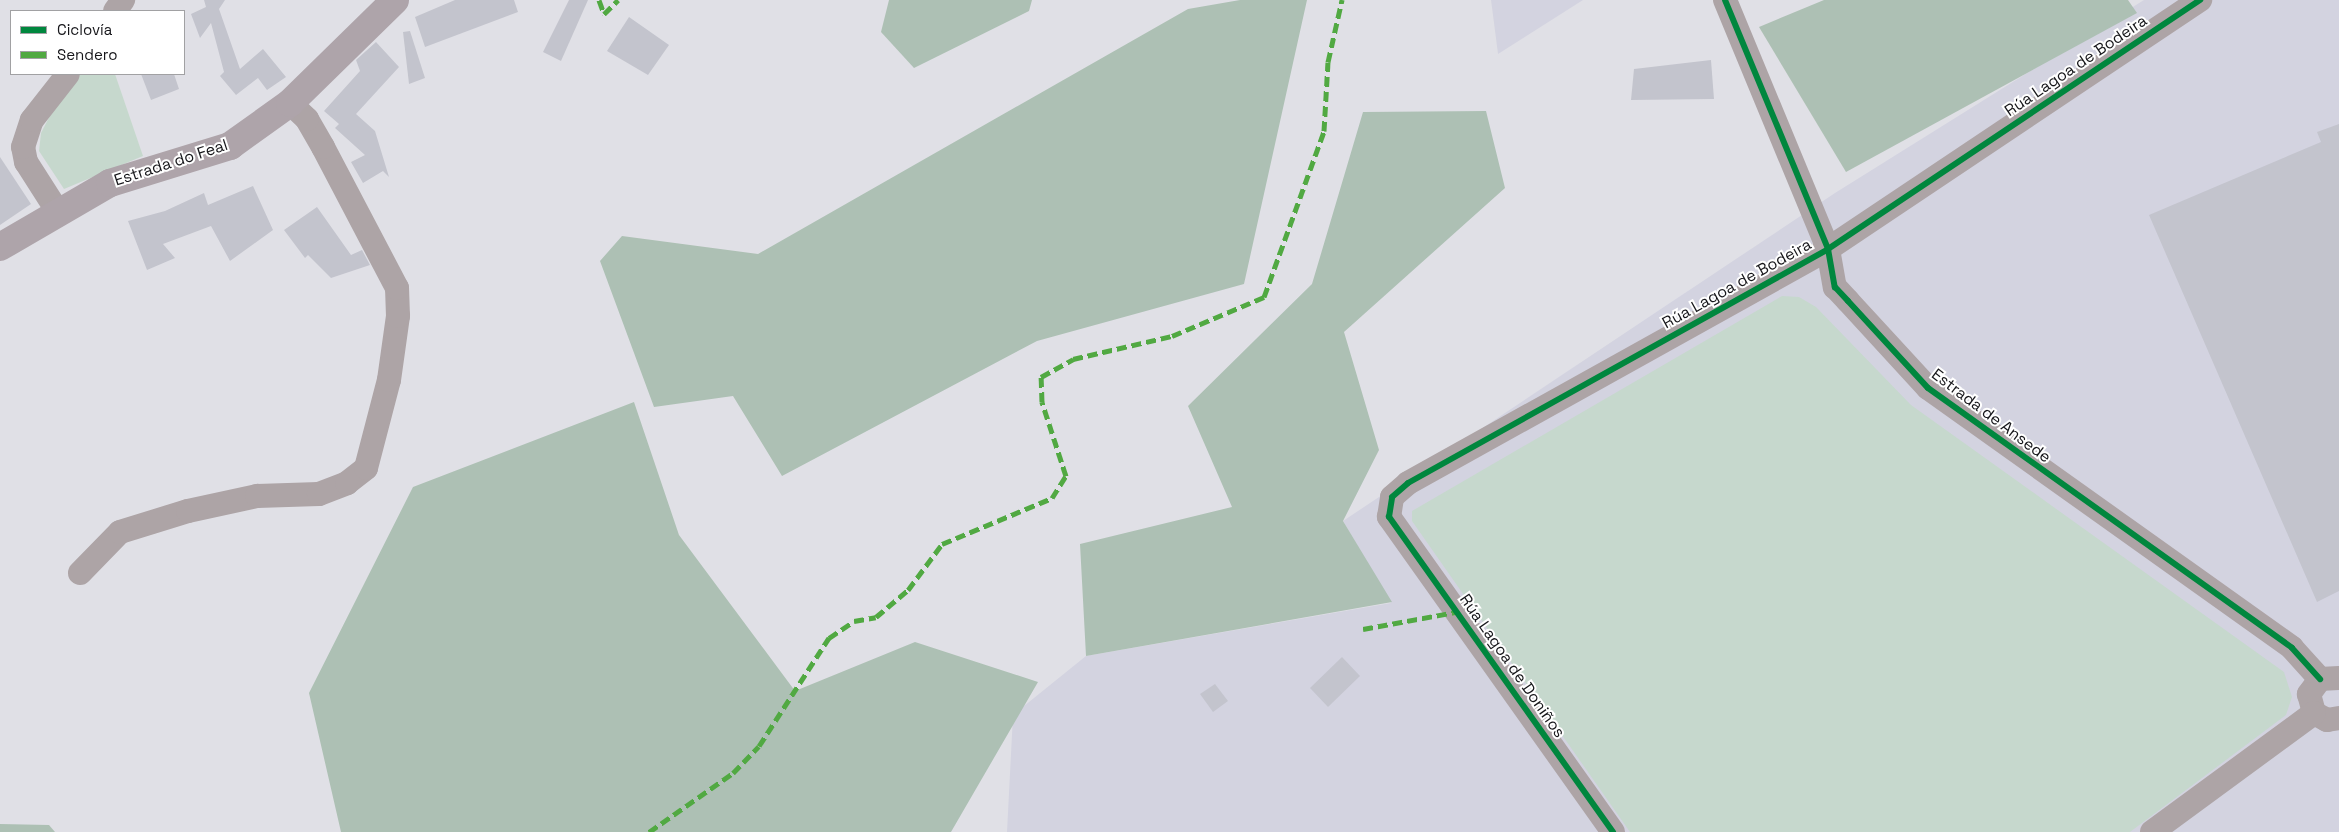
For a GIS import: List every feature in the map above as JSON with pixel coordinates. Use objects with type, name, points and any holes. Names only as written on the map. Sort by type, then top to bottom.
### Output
[{"type":"main road","name":"Estrada do Feal","points":[[0,247],[110,183],[230,146],[290,103],[394,0]]},
{"type":"street","name":"Estrada de Ansede","points":[[1725,0],[1828,249],[1835,287],[1928,388],[2292,648],[2330,679]]},
{"type":"street","name":"Rúa Lagoa de Bodeira","points":[[1389,517],[1392,497],[1408,483],[1828,249],[2200,0]]},
{"type":"street","points":[[58,212],[26,162],[24,147],[32,120],[67,75]]},
{"type":"street","points":[[80,572],[120,532],[188,510],[257,496],[319,494],[347,483],[366,468],[389,380],[398,316],[397,288],[307,119],[290,103]]},
{"type":"street","name":"Rúa Lagoa de Doniños","points":[[1389,517],[1613,832]]},
{"type":"street","points":[[2330,679],[2309,694],[2314,713],[2327,720],[2339,718]]},
{"type":"street","points":[[2152,832],[2314,713]]},
{"type":"shaded area","points":[[1491,0],[1583,0],[1498,54]]},
{"type":"shaded area","points":[[2144,0],[2339,0],[2339,832],[1007,832],[1013,715],[1086,656],[1391,603],[1343,521],[1835,193]]},
{"type":"green space","points":[[889,0],[1032,0],[1029,11],[914,68],[881,32]]},
{"type":"green space","points":[[1240,0],[1307,0],[1244,284],[1037,341],[782,476],[733,396],[654,407],[600,261],[622,236],[758,254],[1188,9]]},
{"type":"green space","points":[[1824,0],[2128,0],[2137,13],[1846,172],[1759,27]]},
{"type":"green space","points":[[78,75],[115,75],[143,156],[64,189],[39,151],[41,133],[57,102]]},
{"type":"green space","points":[[1486,111],[1505,188],[1344,332],[1379,450],[1343,521],[1392,602],[1086,656],[1080,544],[1232,507],[1188,406],[1312,284],[1363,112]]},
{"type":"green space","points":[[1782,296],[1799,297],[1816,307],[1911,405],[2284,672],[2292,697],[2286,715],[2130,832],[1630,832],[1412,521],[1412,511]]},
{"type":"green space","points":[[634,402],[679,535],[795,691],[915,642],[1038,682],[951,832],[341,832],[309,693],[413,487]]},
{"type":"green space","points":[[0,824],[49,825],[55,832],[0,832]]},
{"type":"building","points":[[204,0],[225,0],[219,9],[240,69],[263,49],[286,77],[267,90],[258,78],[236,95],[220,76],[224,72],[211,23],[200,38],[191,14],[206,7]]},
{"type":"building","points":[[455,0],[514,0],[518,12],[425,47],[415,17]]},
{"type":"building","points":[[569,0],[588,0],[561,61],[543,52]]},
{"type":"building","points":[[629,17],[669,45],[648,75],[607,51]]},
{"type":"building","points":[[410,31],[425,78],[409,84],[403,32]]},
{"type":"building","points":[[376,42],[399,67],[356,114],[375,131],[389,177],[383,171],[363,183],[351,162],[365,155],[335,128],[339,124],[324,111],[360,71],[356,60]]},
{"type":"building","points":[[1711,60],[1714,99],[1631,100],[1634,69]]},
{"type":"building","points":[[141,75],[174,75],[179,89],[151,100]]},
{"type":"building","points":[[2339,124],[2339,591],[2317,602],[2149,215],[2321,142],[2317,132]]},
{"type":"building","points":[[0,157],[31,204],[0,225]]},
{"type":"building","points":[[253,186],[273,230],[230,261],[211,226],[163,244],[175,258],[147,270],[128,221],[165,211],[204,193],[208,205]]},
{"type":"building","points":[[317,207],[351,255],[362,250],[370,265],[331,278],[308,255],[305,258],[284,230]]},
{"type":"building","points":[[1342,657],[1360,676],[1328,707],[1310,688]]},
{"type":"building","points":[[1215,684],[1228,701],[1213,712],[1200,694]]},
{"type":"marked path","points":[[599,0],[604,14],[618,0]]},
{"type":"marked path","points":[[649,832],[733,773],[759,746],[829,638],[854,621],[876,617],[908,590],[942,544],[1052,498],[1066,476],[1042,402],[1041,377],[1073,359],[1172,336],[1264,297],[1324,131],[1328,62],[1342,0]]},
{"type":"marked path","points":[[1363,629],[1456,612]]},
{"type":"cycle path","points":[[1725,0],[1828,249],[1835,287],[1928,388],[2292,648],[2320,679]]},
{"type":"cycle path","points":[[1613,832],[1389,517],[1392,497],[1408,483],[1828,249],[2200,0]]}]
